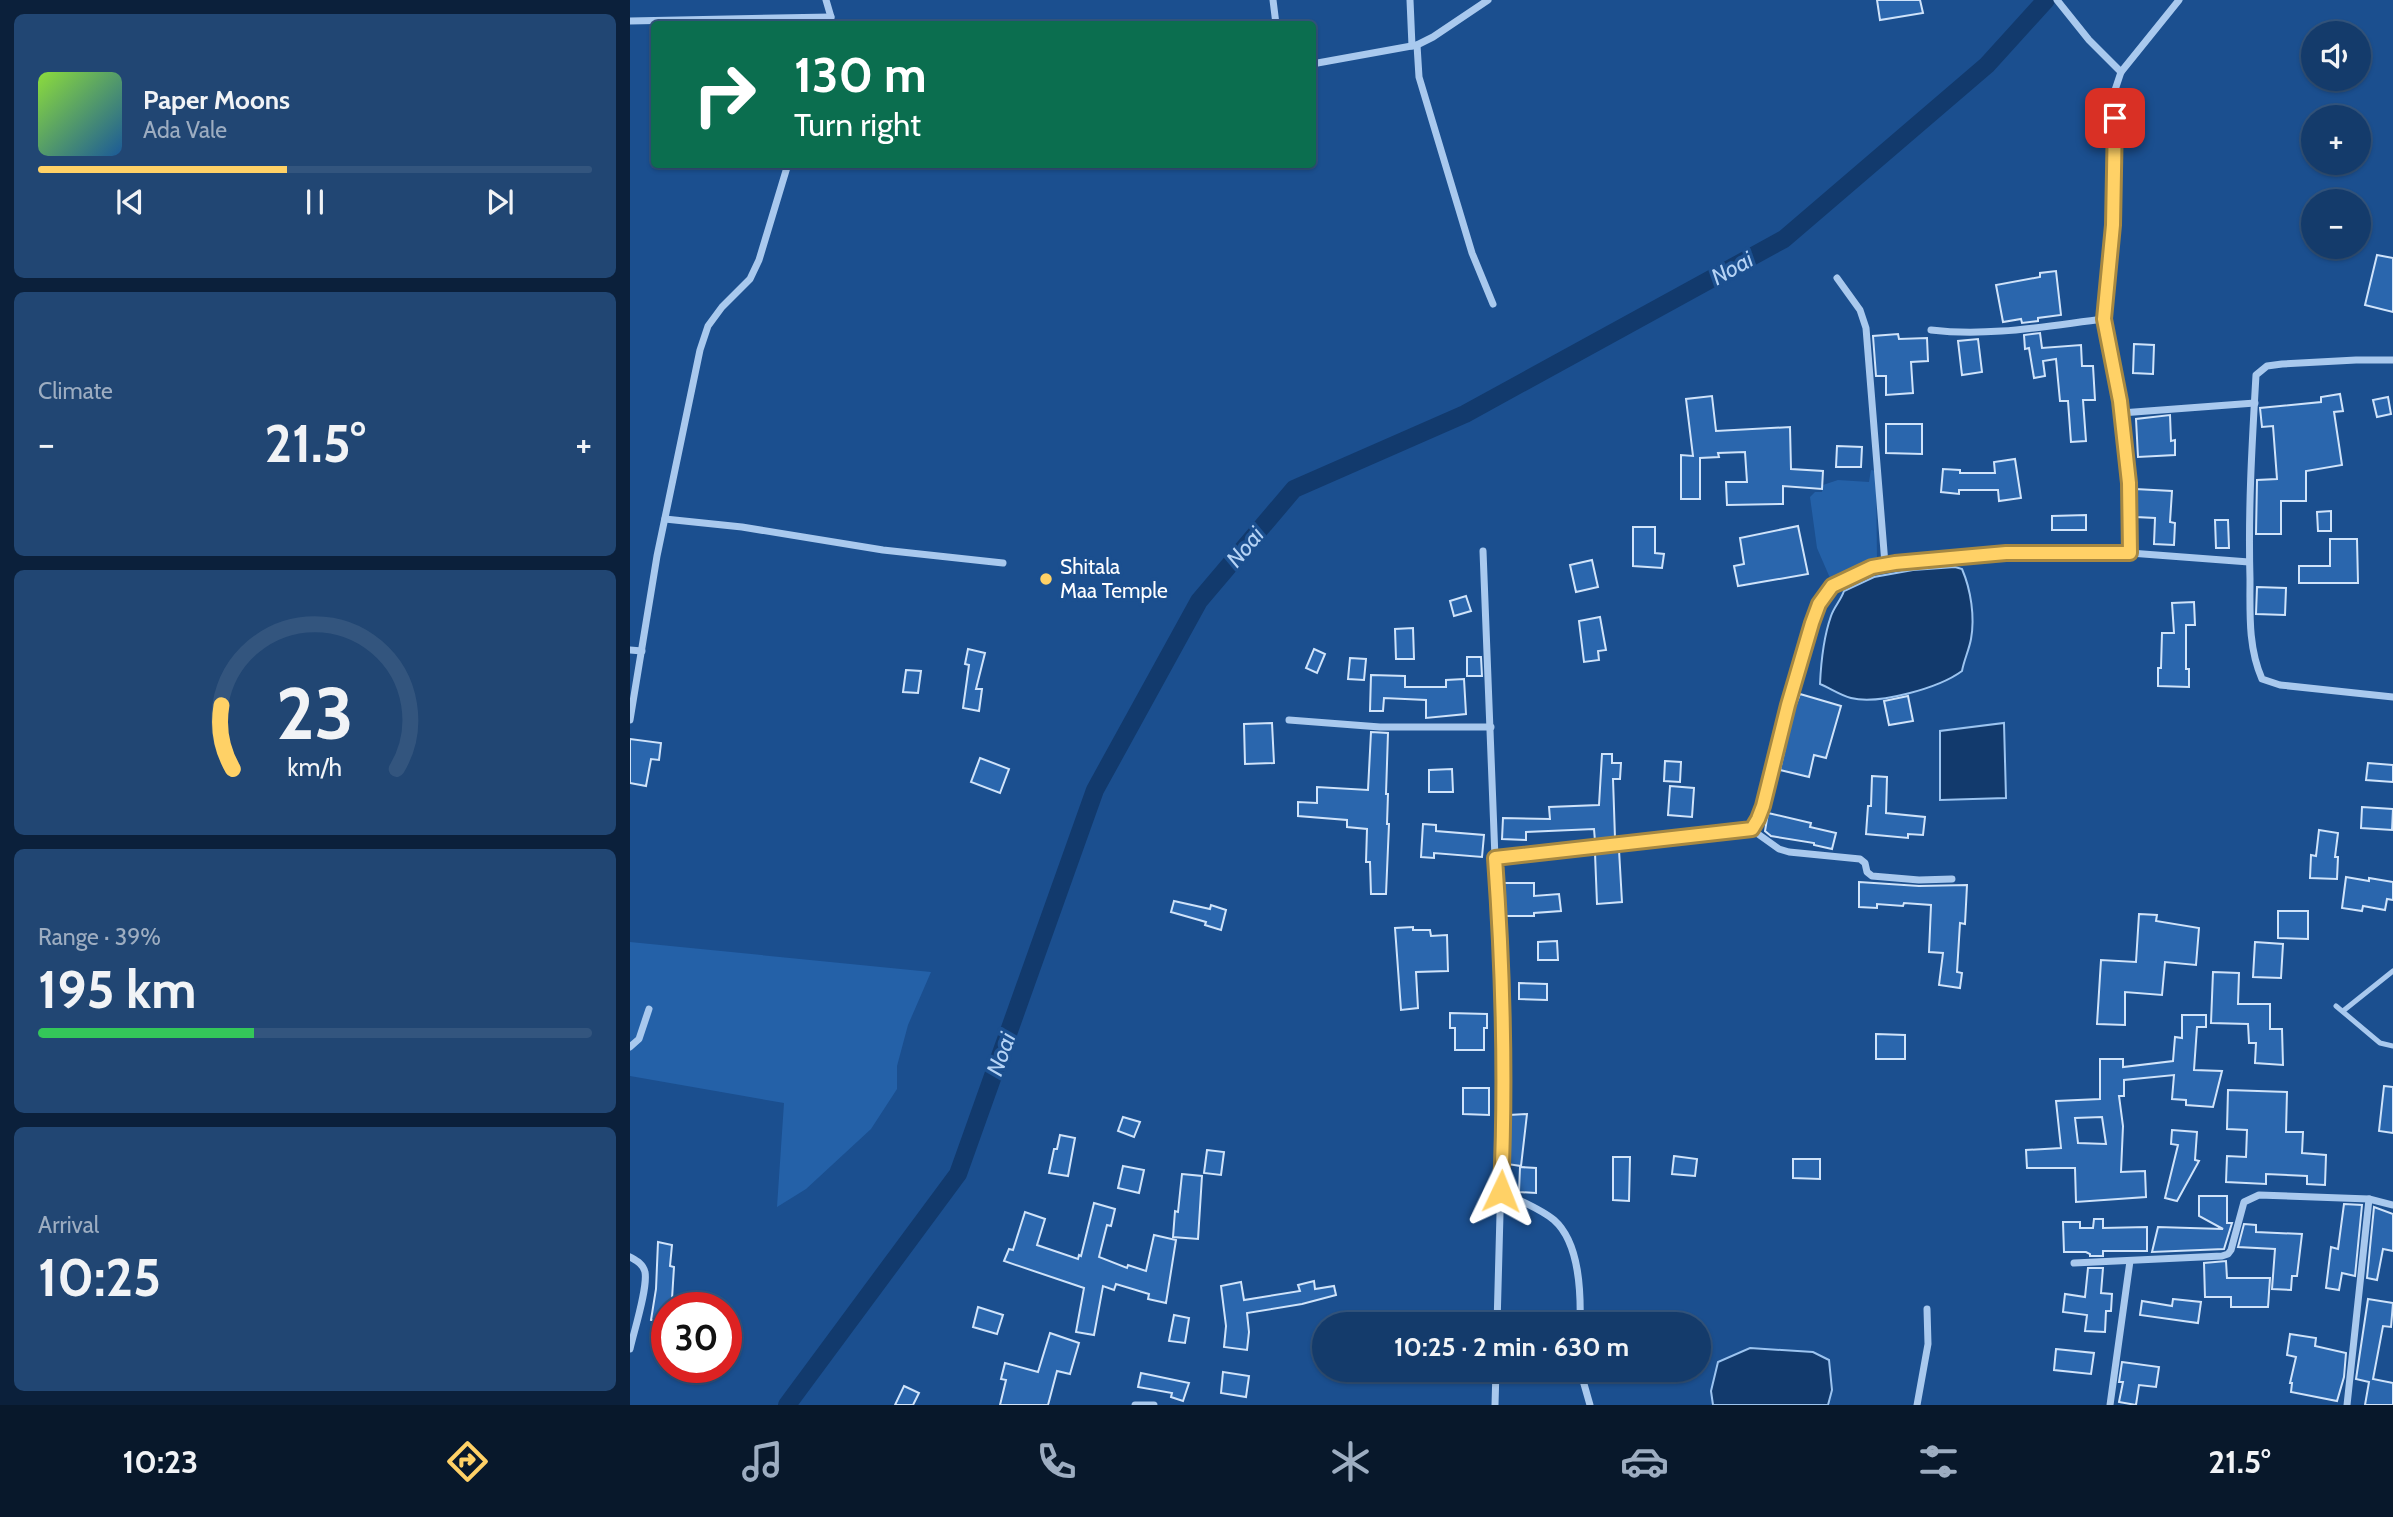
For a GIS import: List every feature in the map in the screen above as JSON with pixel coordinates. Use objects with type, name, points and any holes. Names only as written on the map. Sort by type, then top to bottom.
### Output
[{"type":"street","points":[[630,20],[830,21],[826,0]]},
{"type":"street","points":[[1273,0],[1276,21]]},
{"type":"street","points":[[1410,0],[1419,77],[1472,253],[1493,304]]},
{"type":"street","points":[[1316,63],[1414,45],[1433,37],[1488,0]]},
{"type":"street","points":[[2057,0],[2089,40],[2121,72]]},
{"type":"street","points":[[2130,553],[2129,483],[2122,413],[2104,319],[2113,225],[2116,90],[2121,72],[2179,0]]},
{"type":"street","points":[[630,720],[665,519],[700,351],[708,327],[722,307],[750,279],[759,260],[787,168]]},
{"type":"street","points":[[1837,278],[1860,310],[1866,328],[1885,565]]},
{"type":"street","points":[[1931,330],[1964,334],[1986,333],[2104,319]]},
{"type":"street","points":[[2393,360],[2267,366],[2256,376],[2248,502],[2253,650],[2254,661],[2262,679],[2280,685],[2393,697]]},
{"type":"street","points":[[2122,413],[2255,402]]},
{"type":"street","points":[[665,519],[752,528],[883,550],[1003,563]]},
{"type":"street","points":[[1483,551],[1495,858],[1503,975],[1503,1103],[1497,1312]]},
{"type":"street","points":[[1752,829],[1763,806],[1788,705],[1819,604],[1832,586],[1857,573],[1885,565],[2006,553],[2130,553],[2249,562]]},
{"type":"street","points":[[630,650],[642,651]]},
{"type":"street","points":[[1289,720],[1380,727],[1491,727]]},
{"type":"street","points":[[1495,858],[1752,829],[1779,849],[1789,852],[1860,859],[1872,876],[1919,880],[1952,879]]},
{"type":"street","points":[[630,1047],[639,1039],[649,1009]]},
{"type":"street","points":[[1501,1191],[1553,1219],[1562,1228],[1576,1267],[1579,1312]]},
{"type":"street","points":[[2074,1263],[2228,1254],[2244,1202],[2259,1195],[2369,1199],[2393,1205]]},
{"type":"street","points":[[2347,1405],[2369,1199]]},
{"type":"street","points":[[630,1258],[639,1261],[645,1270],[645,1282],[630,1349]]},
{"type":"street","points":[[2110,1405],[2130,1261]]},
{"type":"street","points":[[1917,1405],[1928,1345],[1927,1309]]},
{"type":"street","points":[[1495,1405],[1496,1382]]},
{"type":"street","points":[[1583,1382],[1590,1405]]},
{"type":"street","points":[[1135,1405],[1154,1405]]},
{"type":"lane","points":[[2343,1011],[2393,971]]},
{"type":"lane","points":[[2336,1006],[2379,1043],[2393,1046]]},
{"type":"shaded area","points":[[1871,470],[1876,471],[1877,561],[1830,578],[1817,548],[1810,497],[1815,492],[1822,492],[1823,485],[1838,480],[1869,482]]},
{"type":"shaded area","points":[[1955,567],[1962,569],[1965,577],[1972,613],[1971,639],[1962,671],[1924,689],[1876,699],[1851,698],[1820,684],[1823,649],[1829,624],[1844,591],[1874,577],[1913,570]]},
{"type":"shaded area","points":[[2004,723],[2006,798],[1940,800],[1940,731]]},
{"type":"shaded area","points":[[630,942],[931,972],[908,1025],[897,1066],[897,1089],[871,1129],[806,1189],[777,1207],[784,1103],[630,1076]]},
{"type":"shaded area","points":[[1750,1348],[1813,1352],[1829,1360],[1832,1390],[1828,1405],[1713,1405],[1711,1391],[1718,1362]]},
{"type":"building","points":[[1877,0],[1920,0],[1923,13],[1880,20]]},
{"type":"building","points":[[2377,255],[2393,258],[2393,312],[2365,305]]},
{"type":"building","points":[[2056,271],[2061,315],[2022,323],[2021,319],[2003,322],[1996,285],[2040,277],[2040,273]]},
{"type":"building","points":[[2040,333],[2042,348],[2081,345],[2082,366],[2093,366],[2095,400],[2083,400],[2086,441],[2071,442],[2068,401],[2060,401],[2056,359],[2043,361],[2045,376],[2034,378],[2029,348],[2025,349],[2024,335]]},
{"type":"building","points":[[1898,334],[1899,339],[1927,338],[1928,361],[1911,362],[1913,393],[1886,395],[1886,376],[1876,376],[1873,336]]},
{"type":"building","points":[[1978,339],[1982,372],[1962,375],[1958,341]]},
{"type":"building","points":[[2134,344],[2154,345],[2153,374],[2133,373]]},
{"type":"building","points":[[2340,394],[2343,411],[2334,412],[2342,465],[2306,471],[2306,501],[2281,501],[2281,534],[2256,534],[2257,480],[2277,479],[2273,426],[2262,427],[2260,408],[2321,402],[2321,397]]},
{"type":"building","points":[[1712,396],[1716,431],[1790,427],[1791,469],[1823,471],[1822,489],[1783,486],[1783,504],[1727,505],[1726,482],[1747,482],[1745,452],[1718,453],[1719,457],[1700,458],[1700,499],[1681,499],[1681,455],[1693,456],[1686,399]]},
{"type":"building","points":[[2388,397],[2391,414],[2377,417],[2373,400]]},
{"type":"building","points":[[2170,415],[2171,441],[2175,440],[2175,455],[2138,457],[2136,419]]},
{"type":"building","points":[[1886,424],[1922,424],[1922,454],[1886,453]]},
{"type":"building","points":[[1837,446],[1862,447],[1861,467],[1836,467]]},
{"type":"building","points":[[2015,459],[2021,498],[1999,501],[1998,490],[1959,490],[1959,494],[1941,492],[1943,469],[1960,470],[1960,473],[1995,473],[1994,462]]},
{"type":"building","points":[[2135,489],[2172,491],[2170,522],[2175,523],[2174,545],[2154,544],[2155,518],[2136,517]]},
{"type":"building","points":[[2331,511],[2331,531],[2318,531],[2317,512]]},
{"type":"building","points":[[2086,515],[2086,530],[2052,530],[2052,516]]},
{"type":"building","points":[[2215,520],[2228,520],[2229,548],[2216,548]]},
{"type":"building","points":[[1798,526],[1808,574],[1738,586],[1734,566],[1744,564],[1740,538]]},
{"type":"building","points":[[1633,527],[1655,527],[1655,553],[1664,554],[1662,568],[1633,566]]},
{"type":"building","points":[[2330,539],[2357,539],[2358,583],[2299,583],[2299,566],[2330,566]]},
{"type":"building","points":[[1592,560],[1598,587],[1576,592],[1570,565]]},
{"type":"building","points":[[2257,587],[2286,588],[2285,615],[2256,614]]},
{"type":"building","points":[[1466,596],[1471,611],[1454,616],[1450,601]]},
{"type":"building","points":[[2194,602],[2195,625],[2186,625],[2186,669],[2189,669],[2189,687],[2158,686],[2162,633],[2174,633],[2172,603]]},
{"type":"building","points":[[1600,617],[1606,650],[1598,651],[1599,660],[1584,662],[1579,621]]},
{"type":"building","points":[[1413,628],[1414,659],[1396,659],[1395,629]]},
{"type":"building","points":[[968,649],[985,653],[976,689],[982,689],[979,711],[963,708],[969,665],[965,664]]},
{"type":"building","points":[[1314,649],[1325,654],[1317,673],[1306,668]]},
{"type":"building","points":[[1467,657],[1481,657],[1482,676],[1467,676]]},
{"type":"building","points":[[1350,658],[1366,659],[1364,680],[1348,679]]},
{"type":"building","points":[[906,670],[921,671],[918,693],[903,692]]},
{"type":"building","points":[[1371,675],[1405,676],[1405,687],[1446,687],[1446,680],[1464,679],[1466,714],[1426,718],[1426,700],[1384,698],[1383,711],[1370,711]]},
{"type":"building","points":[[1800,694],[1841,706],[1826,758],[1814,755],[1809,777],[1780,770],[1793,712]]},
{"type":"building","points":[[1908,696],[1913,721],[1889,725],[1884,701]]},
{"type":"building","points":[[1272,723],[1274,763],[1245,764],[1244,724]]},
{"type":"building","points":[[1371,732],[1388,733],[1386,794],[1389,824],[1386,894],[1371,894],[1370,862],[1366,862],[1367,829],[1347,827],[1347,820],[1298,816],[1298,802],[1317,803],[1317,787],[1368,790]]},
{"type":"building","points":[[630,739],[661,743],[659,760],[651,759],[646,786],[630,783]]},
{"type":"building","points":[[1602,754],[1612,754],[1612,763],[1621,763],[1620,779],[1613,779],[1615,838],[1595,841],[1594,829],[1526,832],[1526,840],[1502,839],[1503,818],[1550,819],[1549,807],[1599,805]]},
{"type":"building","points":[[980,758],[1009,769],[1000,793],[971,782]]},
{"type":"building","points":[[1665,761],[1681,762],[1680,782],[1664,781]]},
{"type":"building","points":[[2368,763],[2393,765],[2393,782],[2366,780]]},
{"type":"building","points":[[1452,769],[1453,792],[1429,792],[1429,770]]},
{"type":"building","points":[[1872,776],[1887,777],[1886,813],[1925,817],[1923,835],[1908,834],[1908,838],[1866,834]]},
{"type":"building","points":[[1670,786],[1694,788],[1692,817],[1668,815]]},
{"type":"building","points":[[2362,807],[2393,809],[2392,830],[2361,828]]},
{"type":"building","points":[[1768,813],[1811,823],[1810,827],[1836,833],[1832,849],[1814,843],[1771,836],[1765,831]]},
{"type":"building","points":[[1423,824],[1436,825],[1436,831],[1484,835],[1482,857],[1434,853],[1434,858],[1421,857]]},
{"type":"building","points":[[2319,830],[2338,833],[2335,857],[2338,857],[2337,879],[2310,878],[2311,855],[2316,856]]},
{"type":"building","points":[[1619,850],[1622,902],[1597,904],[1595,853]]},
{"type":"building","points":[[2346,877],[2393,882],[2393,900],[2387,899],[2385,910],[2363,906],[2362,911],[2342,908]]},
{"type":"building","points":[[1859,882],[1919,886],[1967,885],[1965,924],[1960,923],[1957,972],[1962,973],[1960,988],[1939,985],[1943,953],[1929,952],[1931,905],[1904,903],[1903,906],[1877,904],[1877,908],[1859,907]]},
{"type":"building","points":[[1504,883],[1534,883],[1534,896],[1559,894],[1561,911],[1534,913],[1534,916],[1505,916]]},
{"type":"building","points":[[1174,901],[1210,909],[1211,905],[1226,910],[1221,930],[1205,925],[1206,922],[1171,912]]},
{"type":"building","points":[[2278,911],[2308,911],[2308,939],[2278,938]]},
{"type":"building","points":[[2139,914],[2157,915],[2156,921],[2199,928],[2196,965],[2165,962],[2162,995],[2125,992],[2125,1025],[2097,1024],[2101,960],[2136,962]]},
{"type":"building","points":[[1413,927],[1413,930],[1430,930],[1431,936],[1447,935],[1448,971],[1416,972],[1418,1008],[1401,1010],[1395,928]]},
{"type":"building","points":[[1557,941],[1558,960],[1538,960],[1538,942]]},
{"type":"building","points":[[2255,942],[2283,944],[2281,978],[2253,977]]},
{"type":"building","points":[[2213,972],[2239,973],[2238,1004],[2270,1004],[2270,1029],[2282,1029],[2283,1065],[2255,1063],[2256,1043],[2249,1043],[2248,1024],[2211,1023]]},
{"type":"building","points":[[1519,983],[1547,984],[1547,1000],[1519,999]]},
{"type":"building","points":[[1450,1013],[1487,1014],[1484,1050],[1455,1050],[1455,1028],[1450,1028]]},
{"type":"building","points":[[2182,1015],[2206,1015],[2206,1027],[2197,1027],[2194,1070],[2222,1071],[2213,1107],[2186,1105],[2186,1100],[2172,1099],[2174,1075],[2124,1080],[2124,1096],[2119,1096],[2123,1126],[2121,1172],[2145,1171],[2146,1197],[2076,1202],[2075,1168],[2027,1168],[2026,1150],[2061,1148],[2056,1101],[2100,1099],[2100,1059],[2123,1059],[2123,1067],[2173,1061],[2175,1037],[2182,1038]],"holes":[[[2102,1117],[2106,1144],[2078,1143],[2075,1118]]]},
{"type":"building","points":[[1876,1034],[1905,1035],[1905,1059],[1876,1059]]},
{"type":"building","points":[[2384,1086],[2393,1087],[2393,1133],[2379,1131]]},
{"type":"building","points":[[1463,1088],[1489,1088],[1489,1115],[1463,1114]]},
{"type":"building","points":[[2228,1090],[2287,1092],[2286,1132],[2303,1132],[2302,1153],[2326,1155],[2325,1185],[2307,1184],[2307,1176],[2266,1174],[2266,1184],[2226,1182],[2227,1156],[2246,1157],[2247,1130],[2227,1129]]},
{"type":"building","points":[[1527,1114],[1521,1166],[1507,1164],[1509,1115]]},
{"type":"building","points":[[1123,1117],[1140,1122],[1134,1137],[1118,1131]]},
{"type":"building","points":[[2172,1130],[2197,1132],[2195,1160],[2199,1161],[2177,1201],[2165,1198],[2178,1145],[2171,1144]]},
{"type":"building","points":[[1060,1135],[1075,1138],[1068,1176],[1049,1173]]},
{"type":"building","points":[[1207,1150],[1224,1152],[1221,1175],[1204,1173]]},
{"type":"building","points":[[1674,1156],[1697,1159],[1695,1176],[1672,1174]]},
{"type":"building","points":[[1613,1157],[1630,1157],[1629,1201],[1613,1200]]},
{"type":"building","points":[[1793,1159],[1820,1159],[1820,1179],[1793,1178]]},
{"type":"building","points":[[1123,1166],[1144,1170],[1139,1193],[1118,1188]]},
{"type":"building","points":[[1520,1167],[1536,1168],[1536,1193],[1519,1192]]},
{"type":"building","points":[[1182,1174],[1202,1176],[1198,1239],[1173,1237]]},
{"type":"building","points":[[2199,1196],[2227,1196],[2227,1223],[2232,1223],[2224,1249],[2152,1252],[2158,1227],[2223,1229],[2199,1216]]},
{"type":"building","points":[[1094,1203],[1115,1209],[1111,1226],[1107,1225],[1099,1257],[1127,1268],[1128,1265],[1146,1271],[1154,1235],[1176,1240],[1166,1303],[1148,1299],[1149,1294],[1116,1284],[1114,1290],[1103,1286],[1094,1335],[1076,1332],[1084,1288],[1004,1261],[1009,1249],[1013,1250],[1025,1212],[1045,1219],[1037,1245],[1078,1259]]},
{"type":"building","points":[[2344,1204],[2362,1205],[2355,1276],[2342,1273],[2339,1290],[2326,1288],[2331,1247],[2338,1249]]},
{"type":"building","points":[[2374,1207],[2393,1214],[2393,1251],[2383,1249],[2377,1280],[2367,1278]]},
{"type":"building","points":[[2094,1219],[2103,1219],[2103,1228],[2147,1227],[2147,1251],[2103,1251],[2103,1256],[2090,1256],[2086,1252],[2064,1252],[2063,1222],[2080,1222],[2080,1228],[2093,1228]]},
{"type":"building","points":[[2244,1224],[2256,1225],[2256,1232],[2302,1234],[2297,1276],[2292,1276],[2291,1290],[2272,1289],[2275,1249],[2238,1247]]},
{"type":"building","points":[[658,1242],[672,1245],[670,1266],[674,1267],[672,1292],[656,1292]]},
{"type":"building","points":[[2226,1261],[2227,1278],[2270,1278],[2268,1307],[2231,1307],[2231,1297],[2205,1297],[2204,1263]]},
{"type":"building","points":[[2088,1268],[2103,1268],[2101,1293],[2112,1294],[2111,1311],[2106,1311],[2105,1332],[2085,1331],[2087,1315],[2063,1312],[2065,1294],[2085,1297]]},
{"type":"building","points":[[1314,1281],[1315,1289],[1334,1286],[1336,1295],[1247,1313],[1247,1350],[1224,1347],[1226,1326],[1221,1286],[1241,1282],[1244,1300],[1300,1291],[1298,1285]]},
{"type":"building","points":[[2173,1299],[2201,1302],[2198,1323],[2140,1315],[2142,1301],[2172,1306]]},
{"type":"building","points":[[2368,1299],[2393,1303],[2391,1327],[2383,1326],[2373,1379],[2393,1383],[2393,1405],[2365,1405],[2369,1382],[2356,1379]]},
{"type":"building","points":[[978,1307],[1003,1315],[997,1334],[973,1327]]},
{"type":"building","points":[[1174,1315],[1189,1318],[1185,1343],[1169,1341]]},
{"type":"building","points":[[1050,1333],[1079,1343],[1070,1374],[1057,1371],[1048,1405],[1000,1405],[1006,1380],[1001,1379],[1005,1363],[1038,1372]]},
{"type":"building","points":[[2290,1334],[2316,1338],[2315,1346],[2346,1353],[2344,1377],[2337,1401],[2291,1392],[2290,1383],[2296,1357],[2287,1355]]},
{"type":"building","points":[[2056,1349],[2094,1353],[2091,1374],[2054,1370]]},
{"type":"building","points":[[2122,1362],[2159,1367],[2156,1387],[2139,1385],[2136,1405],[2119,1402],[2123,1382],[2119,1382]]},
{"type":"building","points":[[1223,1372],[1249,1376],[1246,1397],[1221,1393]]},
{"type":"building","points":[[1141,1373],[1189,1383],[1183,1401],[1171,1397],[1172,1393],[1138,1387]]},
{"type":"building","points":[[904,1386],[919,1393],[913,1405],[895,1405]]},
{"type":"waterway","name":"Noai","points":[[787,1405],[958,1174],[1095,790],[1199,601],[1294,489],[1465,414],[1784,239],[1987,65],[2046,0]]},
{"type":"place","name":"Shitala Maa Temple","points":[[1046,579]]},
{"type":"route","points":[[1501,1191],[1503,975],[1495,858],[1752,829],[1763,806],[1788,705],[1819,604],[1832,586],[1857,573],[1895,563],[1970,558],[1989,554],[2130,553],[2129,483],[2120,401],[2104,319],[2113,225],[2115,118]]}]
